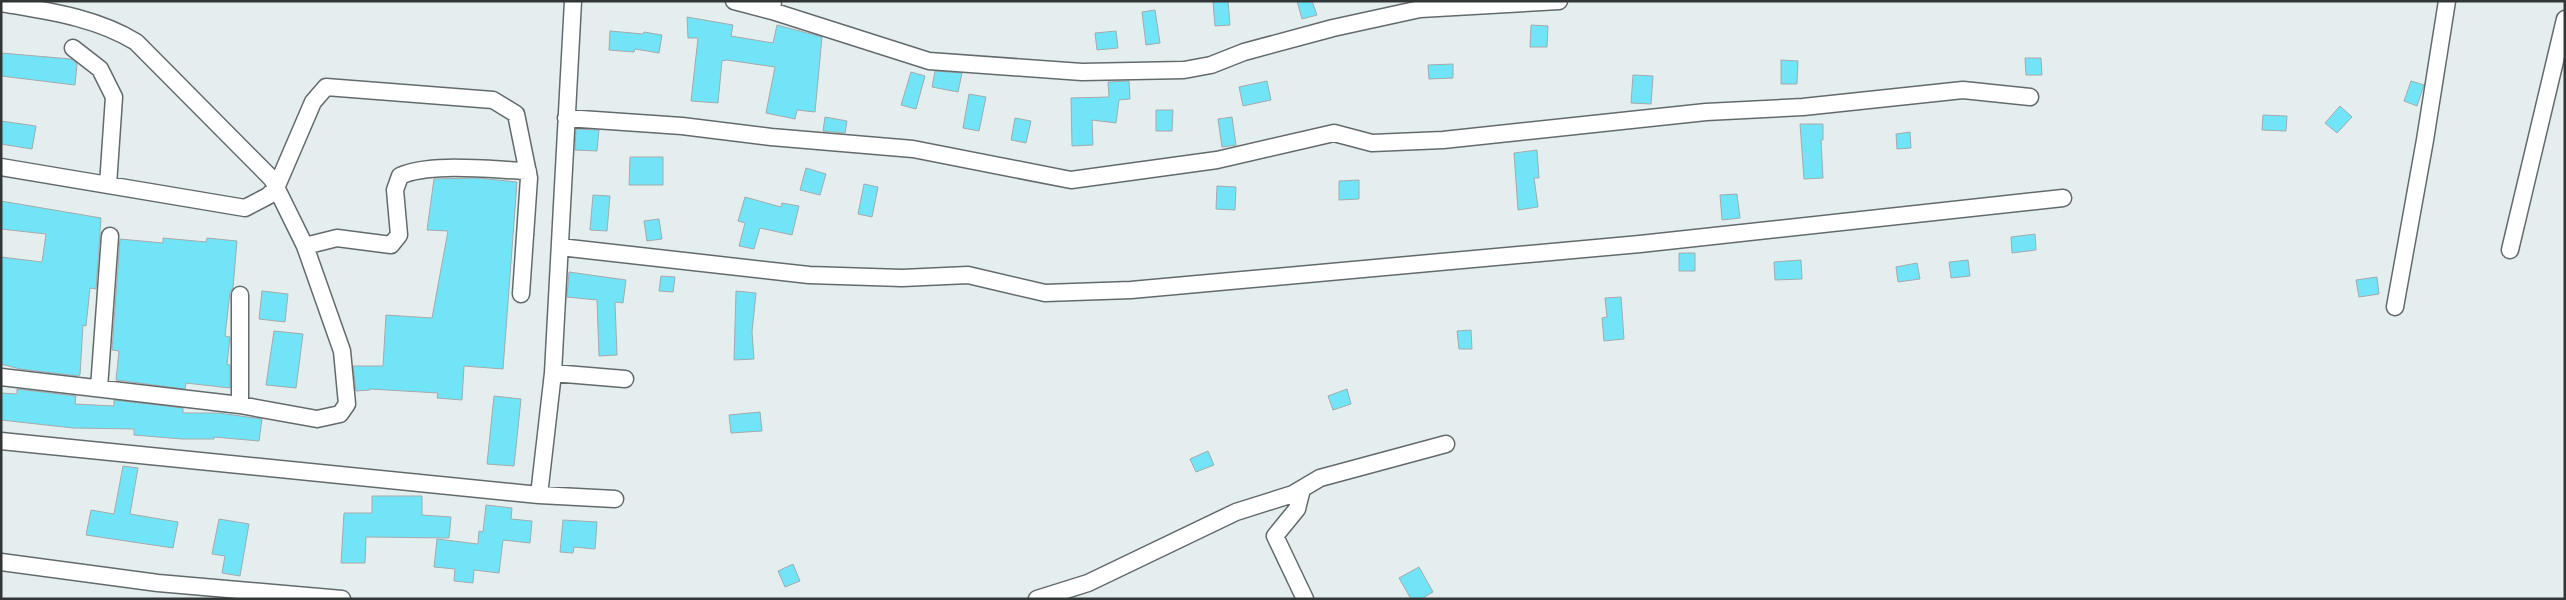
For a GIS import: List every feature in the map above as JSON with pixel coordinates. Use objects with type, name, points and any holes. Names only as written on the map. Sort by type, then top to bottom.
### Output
[{"type":"street","points":[[539,495],[554,373],[566,118],[574,1]]},
{"type":"street","points":[[734,1],[772,6],[928,61],[1082,72],[1184,70],[1333,28],[1420,9],[1559,1]]},
{"type":"street","points":[[2395,306],[2425,140],[2447,1]]},
{"type":"street","points":[[1,4],[56,12],[106,26],[136,42],[242,146],[272,179],[305,246],[342,351],[347,404],[340,414],[316,419],[240,405],[1,376]]},
{"type":"street","points":[[2510,250],[2565,19]]},
{"type":"street","points":[[73,48],[100,69],[114,97],[108,186]]},
{"type":"street","points":[[1,167],[245,208],[268,196],[276,188],[313,102],[326,87],[493,100],[516,114],[528,171],[521,294]]},
{"type":"street","points":[[566,118],[682,126],[771,137],[913,149],[1071,180],[1217,160],[1334,133],[1372,143],[1443,140],[1706,112],[1803,107],[1963,90],[2030,97]]},
{"type":"street","points":[[305,246],[337,238],[391,245],[399,235],[395,190],[400,176],[411,171],[443,169],[528,171]]},
{"type":"street","points":[[560,247],[809,275],[902,278],[968,275],[1045,293],[1093,292],[1640,244],[2063,198]]},
{"type":"street","points":[[99,388],[110,236]]},
{"type":"street","points":[[240,295],[240,405]]},
{"type":"street","points":[[554,373],[625,379]]},
{"type":"street","points":[[1,441],[539,495],[615,500]]},
{"type":"street","points":[[1038,599],[1088,583],[1236,512],[1294,494],[1320,478],[1446,444]]},
{"type":"street","points":[[1302,489],[1298,509],[1275,536],[1305,599]]},
{"type":"street","points":[[1,562],[158,583],[342,599]]},
{"type":"building","points":[[1228,1],[1230,25],[1215,26],[1213,2]]},
{"type":"building","points":[[1297,1],[1312,1],[1317,15],[1302,19]]},
{"type":"building","points":[[1155,10],[1160,43],[1146,45],[1142,12]]},
{"type":"building","points":[[687,17],[733,25],[731,36],[773,43],[777,25],[822,37],[815,112],[797,110],[795,119],[766,113],[775,67],[727,60],[722,61],[718,103],[691,101],[698,38],[688,38]]},
{"type":"building","points":[[1531,25],[1548,26],[1547,47],[1530,47]]},
{"type":"building","points":[[610,31],[643,34],[644,32],[662,35],[659,53],[635,49],[634,52],[609,50]]},
{"type":"building","points":[[1116,31],[1118,48],[1097,50],[1095,33]]},
{"type":"building","points":[[1,53],[71,59],[77,64],[75,85],[1,76]]},
{"type":"building","points":[[2025,58],[2041,58],[2042,75],[2026,75]]},
{"type":"building","points":[[1781,60],[1798,61],[1797,84],[1781,84]]},
{"type":"building","points":[[1453,64],[1453,78],[1429,79],[1428,65]]},
{"type":"building","points":[[935,71],[962,73],[958,92],[932,87]]},
{"type":"building","points":[[911,72],[925,76],[916,109],[901,105]]},
{"type":"building","points":[[1633,75],[1653,76],[1651,104],[1631,103]]},
{"type":"building","points":[[1129,81],[1130,99],[1119,100],[1116,123],[1092,120],[1093,145],[1072,146],[1071,98],[1109,97],[1108,82]]},
{"type":"building","points":[[1267,81],[1271,100],[1243,106],[1239,87]]},
{"type":"building","points":[[2411,81],[2424,85],[2417,106],[2404,101]]},
{"type":"building","points":[[969,94],[986,97],[979,131],[963,128]]},
{"type":"building","points":[[2340,106],[2352,117],[2337,133],[2325,123]]},
{"type":"building","points":[[1156,110],[1173,110],[1172,131],[1156,131]]},
{"type":"building","points":[[2263,115],[2287,116],[2286,131],[2262,130]]},
{"type":"building","points":[[825,117],[847,121],[845,133],[823,131]]},
{"type":"building","points":[[1232,117],[1236,145],[1222,147],[1218,119]]},
{"type":"building","points":[[1015,118],[1031,121],[1026,143],[1011,140]]},
{"type":"building","points":[[1,121],[36,126],[32,149],[1,144]]},
{"type":"building","points":[[1800,124],[1823,124],[1823,140],[1821,140],[1823,178],[1804,179]]},
{"type":"building","points":[[576,129],[599,130],[597,151],[575,150]]},
{"type":"building","points":[[1910,132],[1911,148],[1897,149],[1896,134]]},
{"type":"building","points":[[1537,150],[1539,178],[1534,178],[1538,207],[1518,210],[1514,153]]},
{"type":"building","points":[[630,157],[663,157],[663,185],[629,185]]},
{"type":"building","points":[[806,168],[826,174],[820,195],[800,190]]},
{"type":"building","points":[[478,178],[517,182],[503,369],[464,366],[462,400],[437,398],[438,393],[370,389],[356,391],[353,366],[383,366],[386,315],[432,318],[448,231],[427,230],[434,179]]},
{"type":"building","points":[[1359,180],[1359,199],[1339,200],[1339,181]]},
{"type":"building","points":[[864,184],[878,187],[872,217],[858,214]]},
{"type":"building","points":[[1217,186],[1236,187],[1235,210],[1216,209]]},
{"type":"building","points":[[1737,194],[1740,218],[1722,220],[1720,195]]},
{"type":"building","points":[[593,195],[610,196],[607,231],[590,230]]},
{"type":"building","points":[[745,197],[781,207],[782,203],[799,206],[792,235],[760,228],[754,249],[739,246],[745,223],[738,221]]},
{"type":"building","points":[[1,201],[101,218],[96,289],[90,288],[86,326],[83,325],[80,375],[78,376],[20,369],[1,364],[1,257],[42,262],[46,234],[1,229]]},
{"type":"building","points":[[659,219],[662,239],[647,241],[644,221]]},
{"type":"building","points":[[2035,234],[2036,250],[2012,253],[2011,237]]},
{"type":"building","points":[[163,238],[206,242],[207,238],[237,241],[233,288],[230,292],[225,336],[230,337],[227,364],[230,365],[230,388],[186,383],[185,389],[116,380],[119,351],[112,350],[120,239],[163,243]]},
{"type":"building","points":[[1679,253],[1695,253],[1695,271],[1679,271]]},
{"type":"building","points":[[1801,260],[1802,279],[1775,280],[1774,262]]},
{"type":"building","points":[[1968,260],[1970,276],[1951,278],[1949,262]]},
{"type":"building","points":[[1917,263],[1920,279],[1898,282],[1896,267]]},
{"type":"building","points":[[569,272],[626,280],[623,303],[615,302],[617,355],[599,356],[597,300],[567,297]]},
{"type":"building","points":[[661,276],[675,277],[673,292],[659,291]]},
{"type":"building","points":[[2377,277],[2379,294],[2359,297],[2356,280]]},
{"type":"building","points":[[262,291],[288,294],[285,322],[259,319]]},
{"type":"building","points":[[736,291],[756,293],[752,332],[754,359],[734,360]]},
{"type":"building","points":[[1621,297],[1624,339],[1604,341],[1602,318],[1607,317],[1605,298]]},
{"type":"building","points":[[1471,330],[1472,349],[1459,349],[1457,331]]},
{"type":"building","points":[[274,331],[303,334],[296,388],[266,385]]},
{"type":"building","points":[[17,389],[76,396],[75,404],[114,406],[114,400],[183,408],[183,413],[219,413],[262,419],[259,441],[214,437],[214,439],[182,439],[134,435],[134,429],[73,428],[1,420],[1,393],[17,394]]},
{"type":"building","points":[[1347,389],[1351,404],[1333,410],[1328,396]]},
{"type":"building","points":[[494,396],[521,399],[514,466],[487,464]]},
{"type":"building","points":[[760,412],[762,431],[731,433],[729,415]]},
{"type":"building","points":[[1208,451],[1214,465],[1196,472],[1190,459]]},
{"type":"building","points":[[123,466],[138,468],[130,514],[178,522],[173,548],[86,535],[91,510],[114,514]]},
{"type":"building","points":[[372,496],[422,496],[422,515],[451,517],[449,538],[366,537],[365,563],[341,563],[344,513],[372,513]]},
{"type":"building","points":[[486,505],[512,508],[511,519],[532,521],[530,543],[503,540],[499,573],[474,570],[473,583],[454,581],[455,569],[434,567],[437,539],[478,544],[479,531],[483,532]]},
{"type":"building","points":[[219,519],[249,524],[240,576],[222,573],[225,556],[212,554]]},
{"type":"building","points":[[563,520],[597,522],[595,549],[574,547],[573,553],[560,552]]},
{"type":"building","points":[[793,564],[800,581],[785,587],[778,571]]},
{"type":"building","points":[[1419,567],[1433,592],[1421,599],[1411,599],[1399,578]]}]
